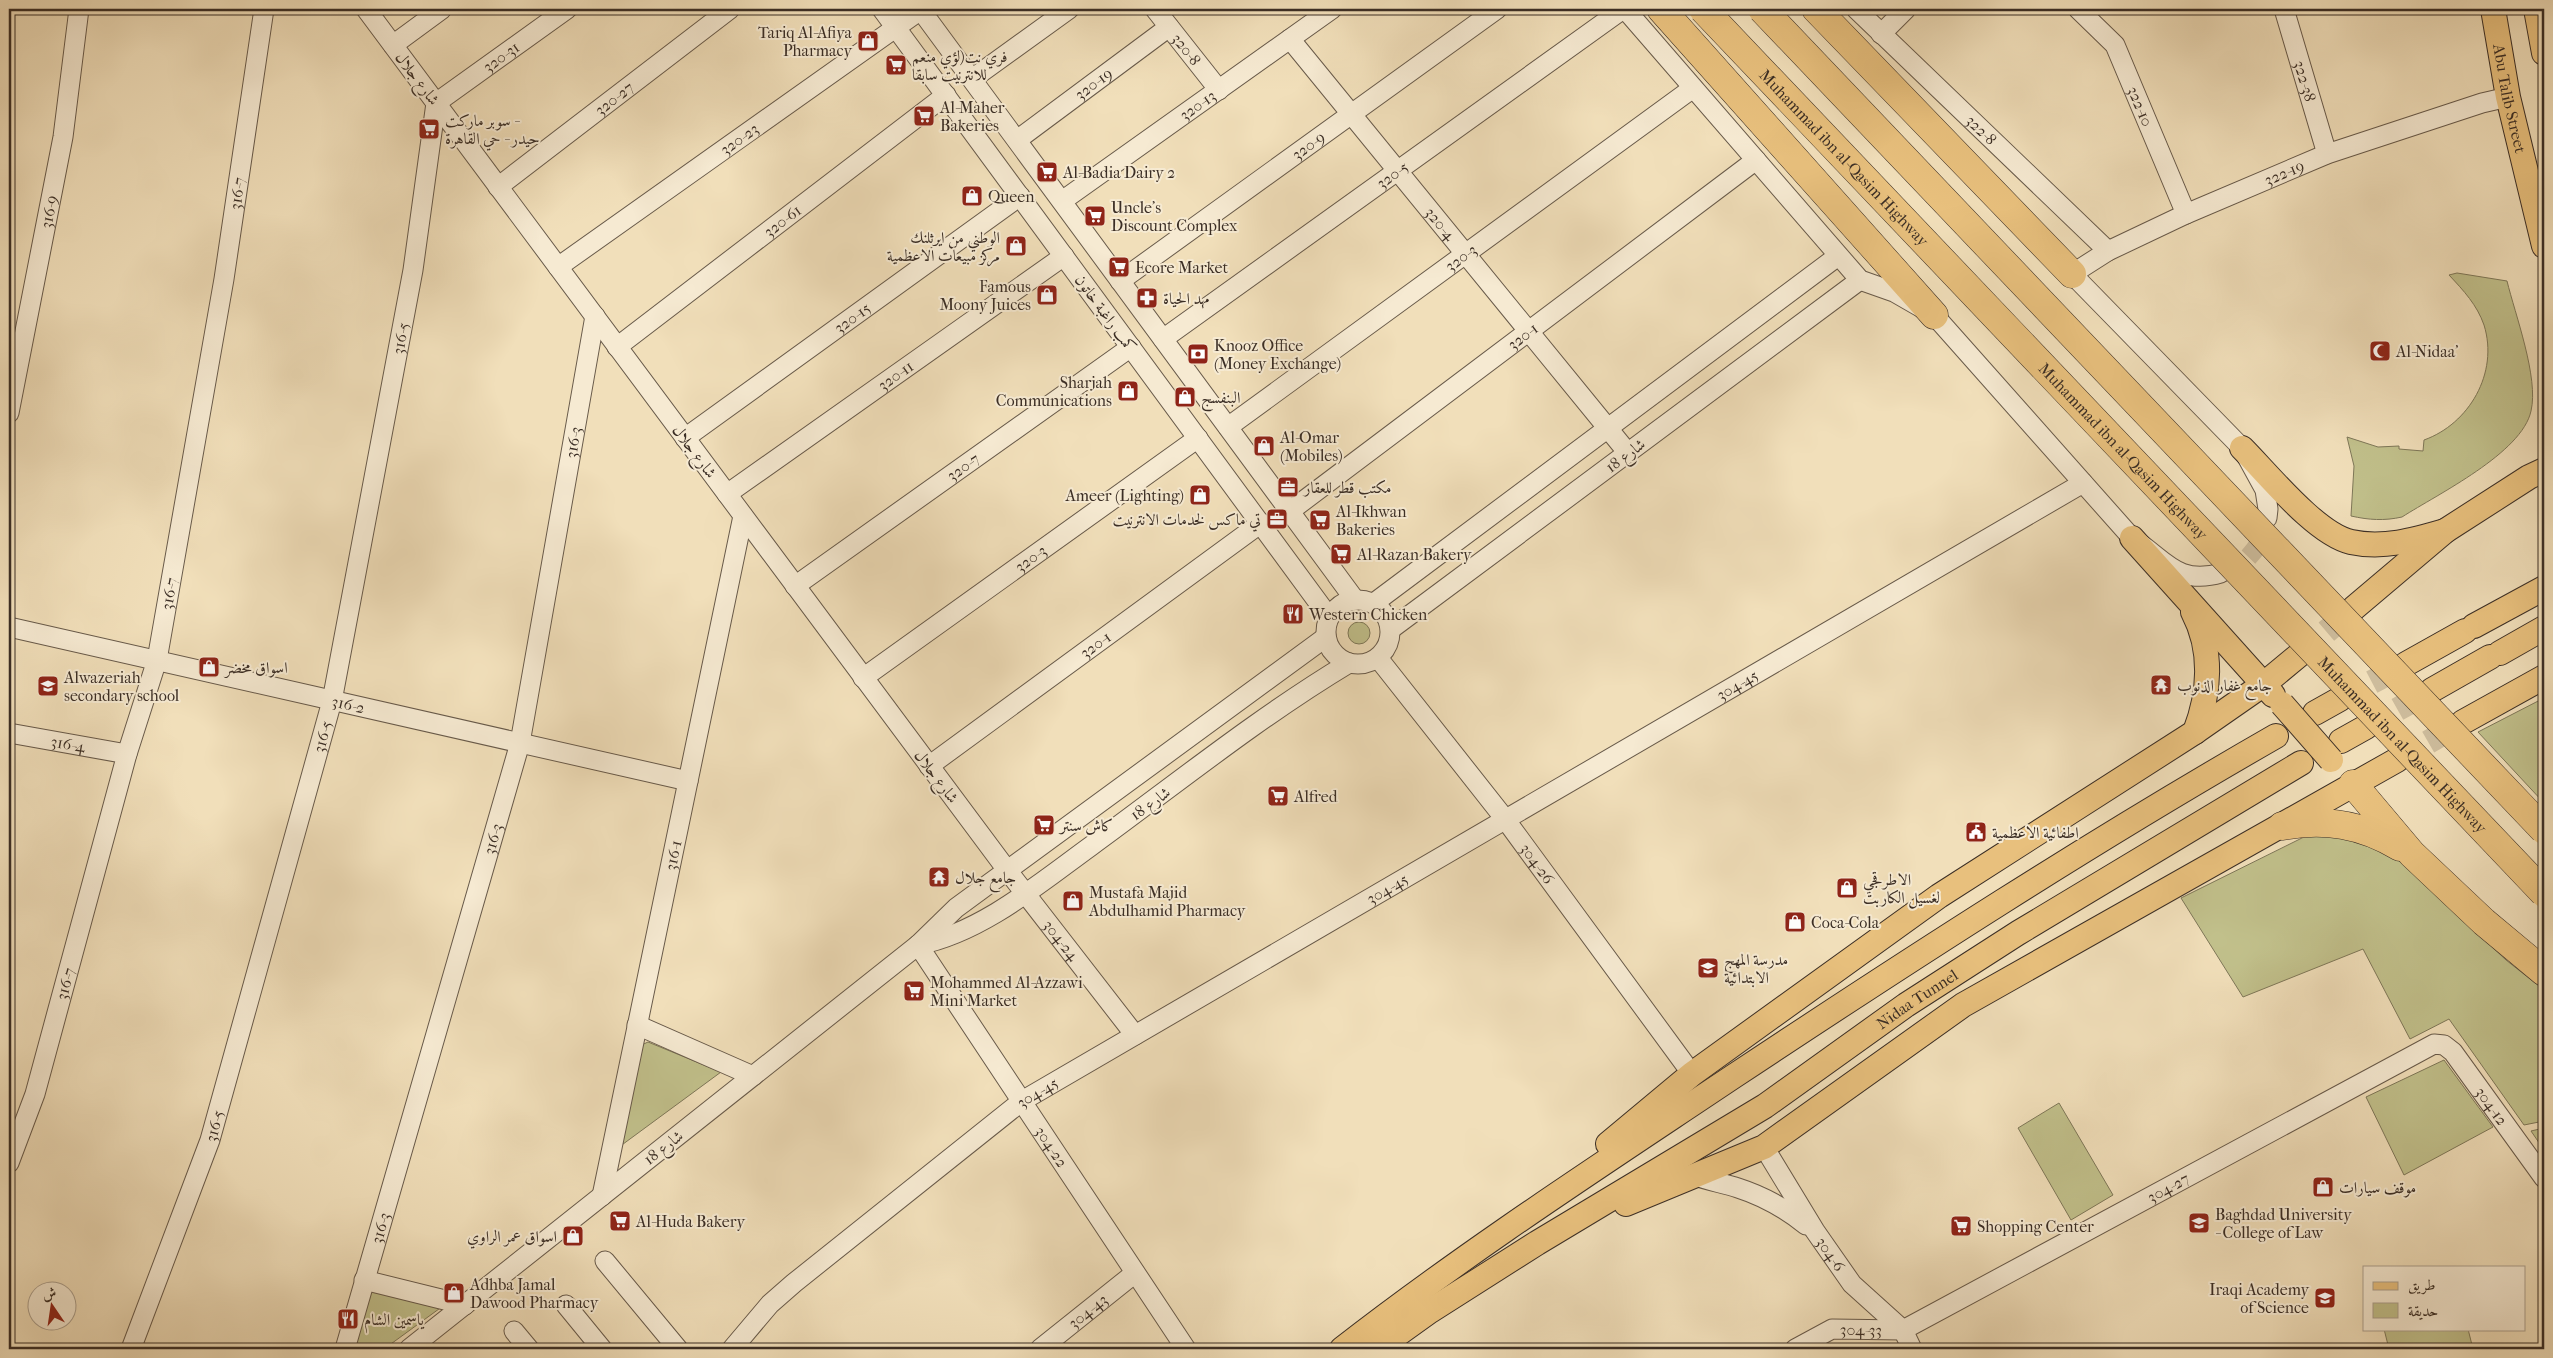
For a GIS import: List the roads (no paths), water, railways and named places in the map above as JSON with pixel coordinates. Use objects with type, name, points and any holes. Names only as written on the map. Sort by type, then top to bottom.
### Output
[{"type":"highway","points":[[1661,9],[1934,315]]},
{"type":"highway","name":"Muhammad ibn al-Qasim Highway","points":[[1703,9],[2544,893]]},
{"type":"highway","points":[[1762,9],[2544,830]]},
{"type":"highway","points":[[1816,9],[2072,274]]},
{"type":"highway","points":[[2353,784],[2412,854],[2484,922],[2544,972]]},
{"type":"highway","points":[[2282,826],[2304,822],[2343,823],[2379,834],[2412,854]]},
{"type":"main road","name":"Abu Talib Street","points":[[2493,9],[2508,97],[2544,246]]},
{"type":"main road","points":[[2536,9],[2544,53]]},
{"type":"main road","points":[[2242,448],[2301,508],[2338,538],[2361,544],[2393,544],[2445,531]]},
{"type":"main road","points":[[2354,608],[2445,531],[2537,474],[2544,456]]},
{"type":"main road","points":[[2132,538],[2282,704],[2336,750],[2353,784]]},
{"type":"main road","points":[[2406,664],[2544,588]]},
{"type":"main road","points":[[2185,598],[2195,617],[2207,658],[2206,697],[2196,732]]},
{"type":"main road","points":[[2432,690],[2544,628]]},
{"type":"main road","points":[[1521,1218],[1692,1074],[1939,896],[2196,732],[2264,684],[2299,655]]},
{"type":"main road","points":[[2463,722],[2538,681]]},
{"type":"main road","points":[[2315,713],[2340,699]]},
{"type":"main road","points":[[2336,750],[2366,727]]},
{"type":"main road","points":[[1342,1349],[1521,1218],[1994,906],[2276,736]]},
{"type":"main road","points":[[1377,1349],[1430,1311],[1537,1243],[1693,1175],[1764,1147],[1963,1005],[2397,760]]},
{"type":"main road","name":"Nidaa Tunnel","points":[[1537,1243],[1765,1106],[1906,1005],[2018,933],[2301,763]]},
{"type":"street","name":"316-9","points":[[9,413],[63,137],[79,9]]},
{"type":"street","name":"316-7","points":[[9,1163],[35,1094],[127,754],[156,660],[224,280],[264,9]]},
{"type":"street","name":"شارع جلال","points":[[366,9],[1025,893]]},
{"type":"street","points":[[393,45],[442,9]]},
{"type":"street","name":"320-31","points":[[436,103],[567,9]]},
{"type":"street","name":"320-27","points":[[498,187],[730,9]]},
{"type":"street","name":"كمب راغبة خاتون","points":[[882,9],[1330,617]]},
{"type":"street","name":"كمب راغبة خاتون","points":[[921,9],[1355,600]]},
{"type":"street","name":"320-23","points":[[558,267],[921,9]]},
{"type":"street","points":[[972,80],[1069,9]]},
{"type":"street","name":"320-8","points":[[1155,9],[1219,90]]},
{"type":"street","name":"320-13","points":[[1062,201],[1332,9]]},
{"type":"street","name":"320-9","points":[[1120,281],[1497,9]]},
{"type":"street","points":[[1624,9],[1860,280],[1894,292],[1934,315],[2132,538],[2149,549],[2173,571],[2191,576],[2210,576],[2221,573]]},
{"type":"street","name":"320-5","points":[[1163,339],[1624,9]]},
{"type":"street","name":"322-8","points":[[1856,9],[2108,251]]},
{"type":"street","points":[[1881,34],[1906,9]]},
{"type":"street","name":"322-38","points":[[2284,9],[2327,154]]},
{"type":"street","name":"322-10","points":[[2082,10],[2115,45],[2186,214]]},
{"type":"street","name":"320-19","points":[[1016,140],[1169,27]]},
{"type":"street","name":"320-4","points":[[1290,38],[1628,453]]},
{"type":"street","name":"320-3","points":[[1228,427],[1693,88]]},
{"type":"street","name":"320-61","points":[[617,347],[946,95]]},
{"type":"street","name":"322-19","points":[[2072,274],[2108,251],[2186,214],[2327,154],[2482,103],[2508,97]]},
{"type":"street","name":"316-5","points":[[131,1349],[210,1140],[332,701],[411,280],[436,103]]},
{"type":"street","name":"320-1","points":[[1290,511],[1756,160]]},
{"type":"street","name":"320-15","points":[[685,438],[1020,196]]},
{"type":"street","name":"320-11","points":[[727,494],[1064,256]]},
{"type":"street","name":"شارع 18","points":[[1374,603],[1838,256]]},
{"type":"street","points":[[2072,274],[2242,448],[2265,490],[2268,509],[2267,518]]},
{"type":"street","name":"شارع 18","points":[[1391,629],[1860,280]]},
{"type":"street","name":"316-3","points":[[344,1349],[520,744],[595,316]]},
{"type":"street","name":"320-7","points":[[795,586],[1131,347]]},
{"type":"street","name":"320-3","points":[[863,678],[1198,438]]},
{"type":"street","name":"304-45","points":[[732,1349],[770,1304],[794,1283],[1022,1101],[2083,483]]},
{"type":"street","name":"316-1","points":[[602,1196],[743,516]]},
{"type":"street","name":"320-1","points":[[930,766],[1261,523]]},
{"type":"street","points":[[1355,600],[1374,603],[1386,614],[1391,629],[1388,645],[1378,658],[1364,664],[1349,663],[1334,653],[1326,637],[1330,617],[1340,605],[1355,600]]},
{"type":"street","name":"316-2","points":[[9,627],[688,782]]},
{"type":"street","name":"شارع 18","points":[[409,1349],[918,945],[942,919],[1326,637]]},
{"type":"street","name":"304-26","points":[[1378,658],[1505,819],[1692,1074]]},
{"type":"street","name":"شارع 18","points":[[918,945],[958,933],[1025,893],[1292,699],[1349,663]]},
{"type":"street","name":"316-4","points":[[9,733],[127,754]]},
{"type":"street","name":"304-24","points":[[1025,893],[1135,1035]]},
{"type":"street","name":"304-22","points":[[918,945],[1186,1349]]},
{"type":"street","points":[[637,1025],[752,1076]]},
{"type":"street","name":"304-12","points":[[2434,1044],[2444,1045],[2453,1052],[2544,1178]]},
{"type":"street","name":"304-27","points":[[1903,1330],[2434,1044]]},
{"type":"street","name":"304-6","points":[[1764,1147],[1815,1231],[1852,1284],[1903,1330],[1912,1349]]},
{"type":"street","points":[[1693,1175],[1738,1188],[1788,1210],[1815,1231]]},
{"type":"street","points":[[606,1261],[678,1349]]},
{"type":"street","name":"304-43","points":[[1040,1349],[1135,1273]]},
{"type":"street","points":[[364,1280],[465,1305]]},
{"type":"street","points":[[566,1305],[602,1349]]},
{"type":"street","name":"304-33","points":[[1795,1349],[1832,1329],[1903,1330]]},
{"type":"street","points":[[514,1331],[529,1349]]},
{"type":"tunnel","points":[[2225,572],[2239,565],[2251,554],[2260,541],[2266,526]]},
{"type":"tunnel","points":[[2299,655],[2354,608]]},
{"type":"tunnel","points":[[2340,699],[2406,664]]},
{"type":"tunnel","points":[[2366,727],[2432,690]]},
{"type":"tunnel","points":[[2397,760],[2463,722]]},
{"type":"place","name":"Tariq Al-Afiya Pharmacy","points":[[868,41]]},
{"type":"place","name":"فري نت(لؤي منعم للانترنيت سابقا","points":[[896,65]]},
{"type":"place","name":"Al-Maher Bakeries","points":[[924,116]]},
{"type":"place","name":"سوبر ماركت - حيدر - حي القاهرة","points":[[429,129]]},
{"type":"place","name":"Al-Badia Dairy 2","points":[[1047,172]]},
{"type":"place","name":"Queen","points":[[972,196]]},
{"type":"place","name":"Uncle’s Discount Complex","points":[[1095,216]]},
{"type":"place","name":"الوطني من ايرثلنك مركز مبيعات الاعظمية","points":[[1016,246]]},
{"type":"place","name":"Ecore Market","points":[[1119,267]]},
{"type":"place","name":"Famous Moony Juices","points":[[1047,295]]},
{"type":"place","name":"مهد الحياة","points":[[1147,298]]},
{"type":"place","name":"Al-Nidaa'","points":[[2380,351]]},
{"type":"place","name":"Knooz Office (Money Exchange)","points":[[1198,354]]},
{"type":"place","name":"Sharjah Communications","points":[[1128,391]]},
{"type":"place","name":"البنفسج","points":[[1185,397]]},
{"type":"place","name":"Al-Omar (Mobiles)","points":[[1264,446]]},
{"type":"place","name":"مكتب قطر للعقار","points":[[1288,487]]},
{"type":"place","name":"Ameer (Lighting)","points":[[1200,495]]},
{"type":"place","name":"تي ماكس لخدمات الانترنيت","points":[[1277,519]]},
{"type":"place","name":"Al-Ikhwan Bakeries","points":[[1320,520]]},
{"type":"place","name":"Al-Razan Bakery","points":[[1341,554]]},
{"type":"place","name":"Western Chicken","points":[[1293,614]]},
{"type":"place","name":"اسواق مخضر","points":[[209,667]]},
{"type":"place","name":"جامع غفار الذنوب","points":[[2161,685]]},
{"type":"place","name":"Alwazeriah secondary school","points":[[48,686]]},
{"type":"place","name":"Alfred","points":[[1278,796]]},
{"type":"place","name":"كاش سنتر","points":[[1044,825]]},
{"type":"place","name":"اطفائية الاعظمية","points":[[1976,832]]},
{"type":"place","name":"جامع جلال","points":[[939,877]]},
{"type":"place","name":"الاطرقجي لغسيل الكاربت","points":[[1847,888]]},
{"type":"place","name":"Mustafa Majid Abdulhamid Pharmacy","points":[[1073,901]]},
{"type":"place","name":"Coca-Cola","points":[[1795,922]]},
{"type":"place","name":"مدرسة المهج الابتدائية","points":[[1708,968]]},
{"type":"place","name":"Mohammed Al-Azzawi Mini Market","points":[[914,991]]},
{"type":"place","name":"موقف سيارات","points":[[2323,1187]]},
{"type":"place","name":"Al-Huda Bakery","points":[[620,1221]]},
{"type":"place","name":"Baghdad University - College of Law","points":[[2199,1223]]},
{"type":"place","name":"Shopping Center","points":[[1961,1226]]},
{"type":"place","name":"اسواق عمر الراوي","points":[[573,1236]]},
{"type":"place","name":"Adhba Jamal Dawood Pharmacy","points":[[454,1293]]},
{"type":"place","name":"Iraqi Academy of Science","points":[[2325,1298]]},
{"type":"place","name":"ياسمين الشام","points":[[348,1319]]}]
